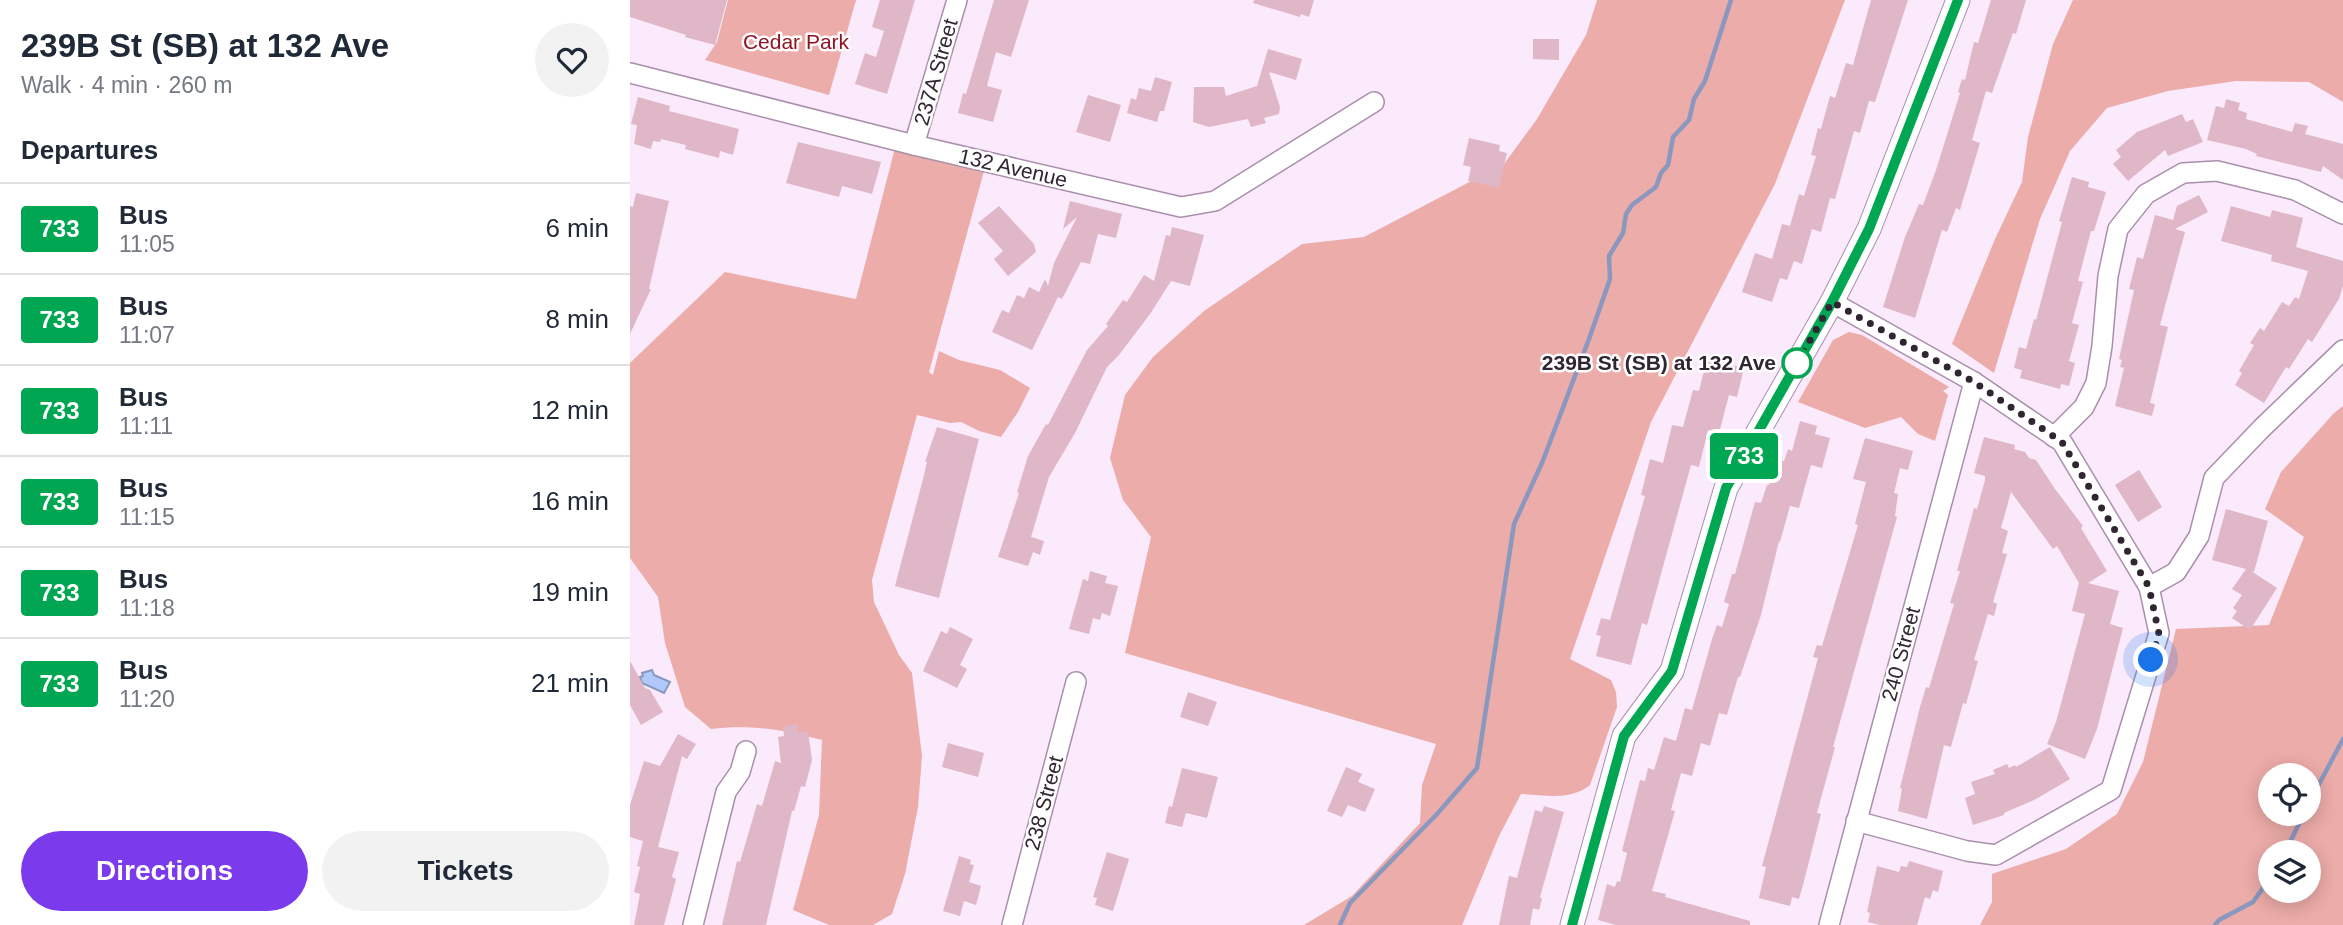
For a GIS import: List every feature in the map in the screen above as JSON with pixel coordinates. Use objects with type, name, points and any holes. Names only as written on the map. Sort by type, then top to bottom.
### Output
[{"type":"street","name":"237A Street","points":[[914,145],[957,0]]},
{"type":"street","points":[[1572,925],[1624,736],[1672,671],[1726,488],[1832,302],[1869,229],[1958,0]]},
{"type":"street","name":"132 Avenue","points":[[630,74],[914,145],[1181,207],[1215,201],[1374,102]]},
{"type":"street","points":[[2054,437],[2084,407],[2096,383],[2108,276],[2118,229],[2146,194],[2183,173],[2217,171],[2295,190],[2343,214]]},
{"type":"street","points":[[1832,302],[1974,382],[2062,442],[2149,587],[2159,634],[2111,790],[1996,855],[1967,851],[1856,821]]},
{"type":"street","points":[[2149,587],[2176,572],[2199,536],[2214,478],[2343,350]]},
{"type":"street","name":"240 Street","points":[[1829,925],[1974,382]]},
{"type":"street","name":"238 Street","points":[[1012,925],[1076,682]]},
{"type":"street","points":[[693,925],[726,792],[740,772],[746,751]]},
{"type":"green space","name":"Cedar Park","points":[[728,0],[856,0],[829,95],[705,60],[717,42]]},
{"type":"green space","points":[[1597,0],[1845,0],[1775,184],[1651,422],[1570,659],[1611,680],[1616,692],[1617,707],[1590,785],[1566,795],[1521,794],[1499,836],[1462,925],[1304,925],[1352,896],[1420,823],[1422,785],[1436,744],[1125,653],[1151,537],[1123,500],[1110,458],[1125,395],[1153,357],[1204,311],[1302,244],[1364,237],[1504,164],[1537,119],[1586,35]]},
{"type":"green space","points":[[2073,0],[2343,0],[2343,102],[2309,82],[2236,81],[2168,91],[2107,108],[2070,151],[2040,219],[1994,373],[1952,344],[1995,239],[2022,182],[2028,137],[2053,44]]},
{"type":"green space","points":[[895,148],[984,171],[929,372],[933,375],[939,351],[959,360],[1000,370],[1030,388],[1001,437],[979,431],[961,422],[950,423],[917,415],[872,580],[874,602],[899,655],[912,673],[922,756],[918,807],[905,874],[892,914],[873,925],[829,925],[793,910],[819,815],[822,740],[767,729],[711,729],[685,707],[665,643],[658,597],[630,558],[630,363],[725,272],[856,299]]},
{"type":"green space","points":[[1849,332],[1862,335],[1949,387],[1943,391],[1948,395],[1935,441],[1918,434],[1901,417],[1865,428],[1798,402],[1833,340]]},
{"type":"green space","points":[[2343,406],[2343,925],[1980,925],[1992,902],[1992,874],[2066,849],[2117,814],[2143,762],[2176,629],[2269,625],[2304,537],[2265,509],[2281,472]]},
{"type":"water","points":[[652,670],[654,675],[670,682],[664,693],[642,683],[642,673]]},
{"type":"building","points":[[630,0],[727,0],[715,45],[630,17]]},
{"type":"building","points":[[880,0],[915,0],[887,94],[855,84],[865,53],[876,57],[884,31],[872,27]]},
{"type":"building","points":[[994,0],[1029,0],[1011,57],[996,52],[987,86],[1002,90],[993,122],[958,113]]},
{"type":"building","points":[[1254,0],[1314,0],[1309,17],[1301,14],[1300,17],[1253,3]]},
{"type":"building","points":[[1871,0],[1908,0],[1875,102],[1869,101],[1860,133],[1854,131],[1835,199],[1830,198],[1821,232],[1812,229],[1802,264],[1794,261],[1787,280],[1780,278],[1772,302],[1742,292],[1755,253],[1772,259],[1782,224],[1790,226],[1799,194],[1804,196],[1816,156],[1811,155],[1818,128],[1821,129],[1830,96],[1835,98],[1846,63],[1853,65]]},
{"type":"building","points":[[1991,0],[2026,0],[2016,34],[2013,33],[1992,93],[1986,91],[1972,140],[1980,143],[1960,210],[1956,208],[1947,232],[1942,230],[1915,318],[1883,307],[1905,237],[1919,204],[1923,205],[1936,170],[1962,79],[1965,80],[1974,42],[1978,43]]},
{"type":"building","points":[[1533,39],[1559,39],[1559,60],[1533,59]]},
{"type":"building","points":[[1268,49],[1302,59],[1296,80],[1269,72],[1280,107],[1279,114],[1264,118],[1266,123],[1251,127],[1248,119],[1209,127],[1193,122],[1194,87],[1224,87],[1226,96],[1257,86]]},
{"type":"building","points":[[1155,77],[1172,82],[1164,111],[1160,111],[1157,122],[1127,113],[1131,98],[1136,100],[1139,88],[1151,91]]},
{"type":"building","points":[[1088,95],[1121,105],[1110,142],[1076,132]]},
{"type":"building","points":[[638,97],[670,106],[669,111],[739,129],[733,155],[720,151],[719,158],[661,139],[660,142],[653,141],[651,149],[634,144],[637,125],[631,124]]},
{"type":"building","points":[[2226,99],[2240,103],[2238,110],[2247,113],[2246,119],[2292,132],[2295,123],[2308,126],[2305,134],[2343,144],[2343,180],[2323,166],[2321,172],[2256,156],[2257,154],[2246,149],[2207,140],[2216,106],[2224,108]]},
{"type":"building","points":[[2182,114],[2186,122],[2193,119],[2203,142],[2168,156],[2165,150],[2128,181],[2113,164],[2121,157],[2116,150],[2137,132]]},
{"type":"building","points":[[1469,138],[1500,145],[1499,151],[1507,153],[1499,188],[1468,181],[1471,167],[1463,165]]},
{"type":"building","points":[[798,142],[881,162],[872,194],[842,186],[839,197],[786,183]]},
{"type":"building","points":[[2072,177],[2089,182],[2088,187],[2106,192],[2094,231],[2091,231],[2078,281],[2083,282],[2072,323],[2079,325],[2069,361],[2075,363],[2069,386],[2061,384],[2060,389],[2020,378],[2022,370],[2014,368],[2019,347],[2026,349],[2034,319],[2036,320]]},
{"type":"building","points":[[636,193],[669,201],[651,289],[630,334],[630,206],[633,207]]},
{"type":"building","points":[[2199,195],[2208,212],[2175,229],[2185,232],[2160,325],[2168,327],[2150,403],[2155,404],[2152,416],[2115,406],[2124,368],[2120,367],[2122,360],[2119,359],[2134,290],[2129,289],[2137,257],[2143,259],[2155,215],[2173,220],[2177,206]]},
{"type":"building","points":[[1070,201],[1122,214],[1116,238],[1098,234],[1090,264],[1081,262],[1062,299],[1058,297],[1032,350],[992,332],[1002,310],[1009,313],[1017,295],[1024,298],[1029,287],[1039,292],[1045,279],[1048,286],[1054,263],[1077,217],[1063,229]]},
{"type":"building","points":[[999,206],[1034,244],[1036,252],[1008,276],[994,259],[1003,251],[978,223]]},
{"type":"building","points":[[2231,206],[2270,217],[2272,210],[2303,218],[2296,247],[2343,261],[2343,286],[2339,299],[2312,342],[2308,339],[2289,369],[2286,367],[2264,403],[2235,385],[2242,373],[2239,371],[2254,345],[2250,343],[2260,328],[2264,331],[2282,302],[2289,306],[2295,297],[2299,299],[2308,271],[2271,261],[2272,255],[2221,241]]},
{"type":"building","points":[[1172,227],[1204,235],[1190,286],[1171,281],[1150,314],[1107,367],[1075,433],[1049,477],[1031,537],[1044,541],[1040,555],[1033,552],[1028,566],[998,557],[1028,456],[1046,424],[1048,425],[1087,350],[1108,326],[1106,324],[1123,300],[1127,302],[1144,275],[1154,281],[1166,235],[1170,236]]},
{"type":"building","points":[[1707,359],[1744,368],[1737,397],[1729,395],[1719,433],[1708,430],[1699,467],[1691,465],[1647,625],[1642,623],[1631,665],[1596,656],[1601,636],[1596,635],[1601,618],[1610,620],[1645,496],[1641,495],[1650,459],[1663,463],[1672,425],[1683,427],[1693,390],[1699,391]]},
{"type":"building","points":[[1800,421],[1817,426],[1815,434],[1830,438],[1822,468],[1811,465],[1799,508],[1790,506],[1761,615],[1727,715],[1719,713],[1710,746],[1701,743],[1692,776],[1681,773],[1671,810],[1675,811],[1652,891],[1750,921],[1750,925],[1616,925],[1598,920],[1607,884],[1615,887],[1617,881],[1620,882],[1627,853],[1622,851],[1640,780],[1645,781],[1648,768],[1654,770],[1664,737],[1676,741],[1685,708],[1692,710],[1712,639],[1717,625],[1722,627],[1729,604],[1724,602],[1732,574],[1735,574],[1755,502],[1761,503],[1773,467],[1778,468],[1780,460],[1784,461],[1788,449],[1792,451]]},
{"type":"building","points":[[937,427],[979,439],[939,598],[895,586],[925,462]]},
{"type":"building","points":[[1984,437],[2015,445],[2014,449],[2025,452],[2029,458],[2036,460],[2083,526],[2081,528],[2107,571],[2088,583],[2119,591],[2110,624],[2123,628],[2097,729],[2085,759],[2047,744],[2056,722],[2085,614],[2072,611],[2079,583],[2057,546],[2053,549],[2011,492],[2001,528],[2008,531],[2002,553],[2007,554],[1993,602],[1997,604],[1994,616],[1988,614],[1974,660],[1978,661],[1951,747],[1944,745],[1927,819],[1898,811],[1900,788],[1920,707],[1926,687],[1929,688],[1954,604],[1950,603],[1974,508],[1977,509],[1985,480],[1985,476],[1974,473]]},
{"type":"building","points":[[1865,438],[1913,451],[1908,470],[1900,468],[1894,493],[1898,494],[1897,517],[1833,747],[1817,813],[1821,814],[1803,885],[1799,899],[1792,897],[1790,906],[1759,898],[1766,867],[1762,866],[1818,658],[1813,657],[1817,645],[1822,646],[1858,525],[1855,524],[1866,482],[1853,479]]},
{"type":"building","points":[[2139,470],[2162,507],[2138,522],[2115,485]]},
{"type":"building","points":[[2226,509],[2268,521],[2254,572],[2251,571],[2277,588],[2250,630],[2232,618],[2237,611],[2233,608],[2242,595],[2232,589],[2246,569],[2212,560]]},
{"type":"building","points":[[1090,571],[1107,576],[1105,583],[1118,586],[1110,616],[1102,613],[1100,620],[1093,618],[1089,634],[1069,629],[1083,579],[1088,581]]},
{"type":"building","points":[[950,627],[973,639],[960,665],[967,669],[957,688],[923,671],[941,631],[947,634]]},
{"type":"building","points":[[630,661],[663,712],[641,725],[630,705]]},
{"type":"building","points":[[1188,692],[1217,702],[1208,726],[1180,717]]},
{"type":"building","points":[[797,724],[798,732],[808,731],[812,760],[805,787],[801,786],[792,811],[766,925],[722,925],[737,861],[740,862],[757,804],[762,806],[775,761],[781,763],[778,737],[784,736],[783,726]]},
{"type":"building","points":[[678,734],[696,744],[687,759],[682,756],[658,847],[679,852],[672,877],[676,879],[664,925],[634,925],[640,894],[634,892],[643,841],[630,837],[630,805],[644,761],[660,766]]},
{"type":"building","points":[[948,743],[984,753],[978,777],[942,767]]},
{"type":"building","points":[[2050,747],[2070,779],[2004,815],[1973,825],[1965,798],[1975,794],[1971,782],[1995,774],[1993,770],[2007,764],[2009,768],[2015,765],[2016,767]]},
{"type":"building","points":[[1346,767],[1362,774],[1358,782],[1375,789],[1365,812],[1348,805],[1342,817],[1327,811]]},
{"type":"building","points":[[1182,768],[1218,777],[1207,818],[1186,813],[1182,827],[1165,823]]},
{"type":"building","points":[[1544,806],[1564,812],[1540,897],[1542,899],[1539,910],[1533,908],[1530,925],[1499,925],[1509,876],[1517,878],[1535,810],[1542,812]]},
{"type":"building","points":[[1107,852],[1129,859],[1113,911],[1095,905],[1097,898],[1093,897]]},
{"type":"building","points":[[959,856],[971,860],[970,864],[974,865],[969,882],[981,886],[976,905],[964,901],[960,916],[943,911]]},
{"type":"building","points":[[1909,861],[1943,871],[1938,892],[1933,890],[1930,899],[1925,897],[1917,925],[1880,925],[1868,922],[1870,913],[1867,912],[1877,866],[1899,872],[1901,866],[1907,867]]},
{"type":"waterway","points":[[1340,925],[1350,903],[1437,814],[1477,768],[1514,524],[1542,463],[1589,339],[1610,279],[1609,256],[1623,233],[1626,214],[1632,205],[1656,187],[1661,173],[1668,165],[1673,137],[1689,120],[1694,99],[1705,81],[1731,0]]},
{"type":"waterway","points":[[2321,780],[2343,739]]},
{"type":"waterway","points":[[2291,840],[2298,826]]},
{"type":"waterway","points":[[2215,925],[2219,920],[2253,902],[2258,895]]},
{"type":"bus line","name":"733","points":[[1572,925],[1624,736],[1672,671],[1726,488],[1832,302],[1869,229],[1958,0]]},
{"type":"place","name":"239B St (SB) at 132 Ave","points":[[1797,363]]},
{"type":"route","points":[[1797,363],[1794,368],[1832,302],[1974,382],[2062,442],[2149,587],[2159,634],[2151,660]]}]
